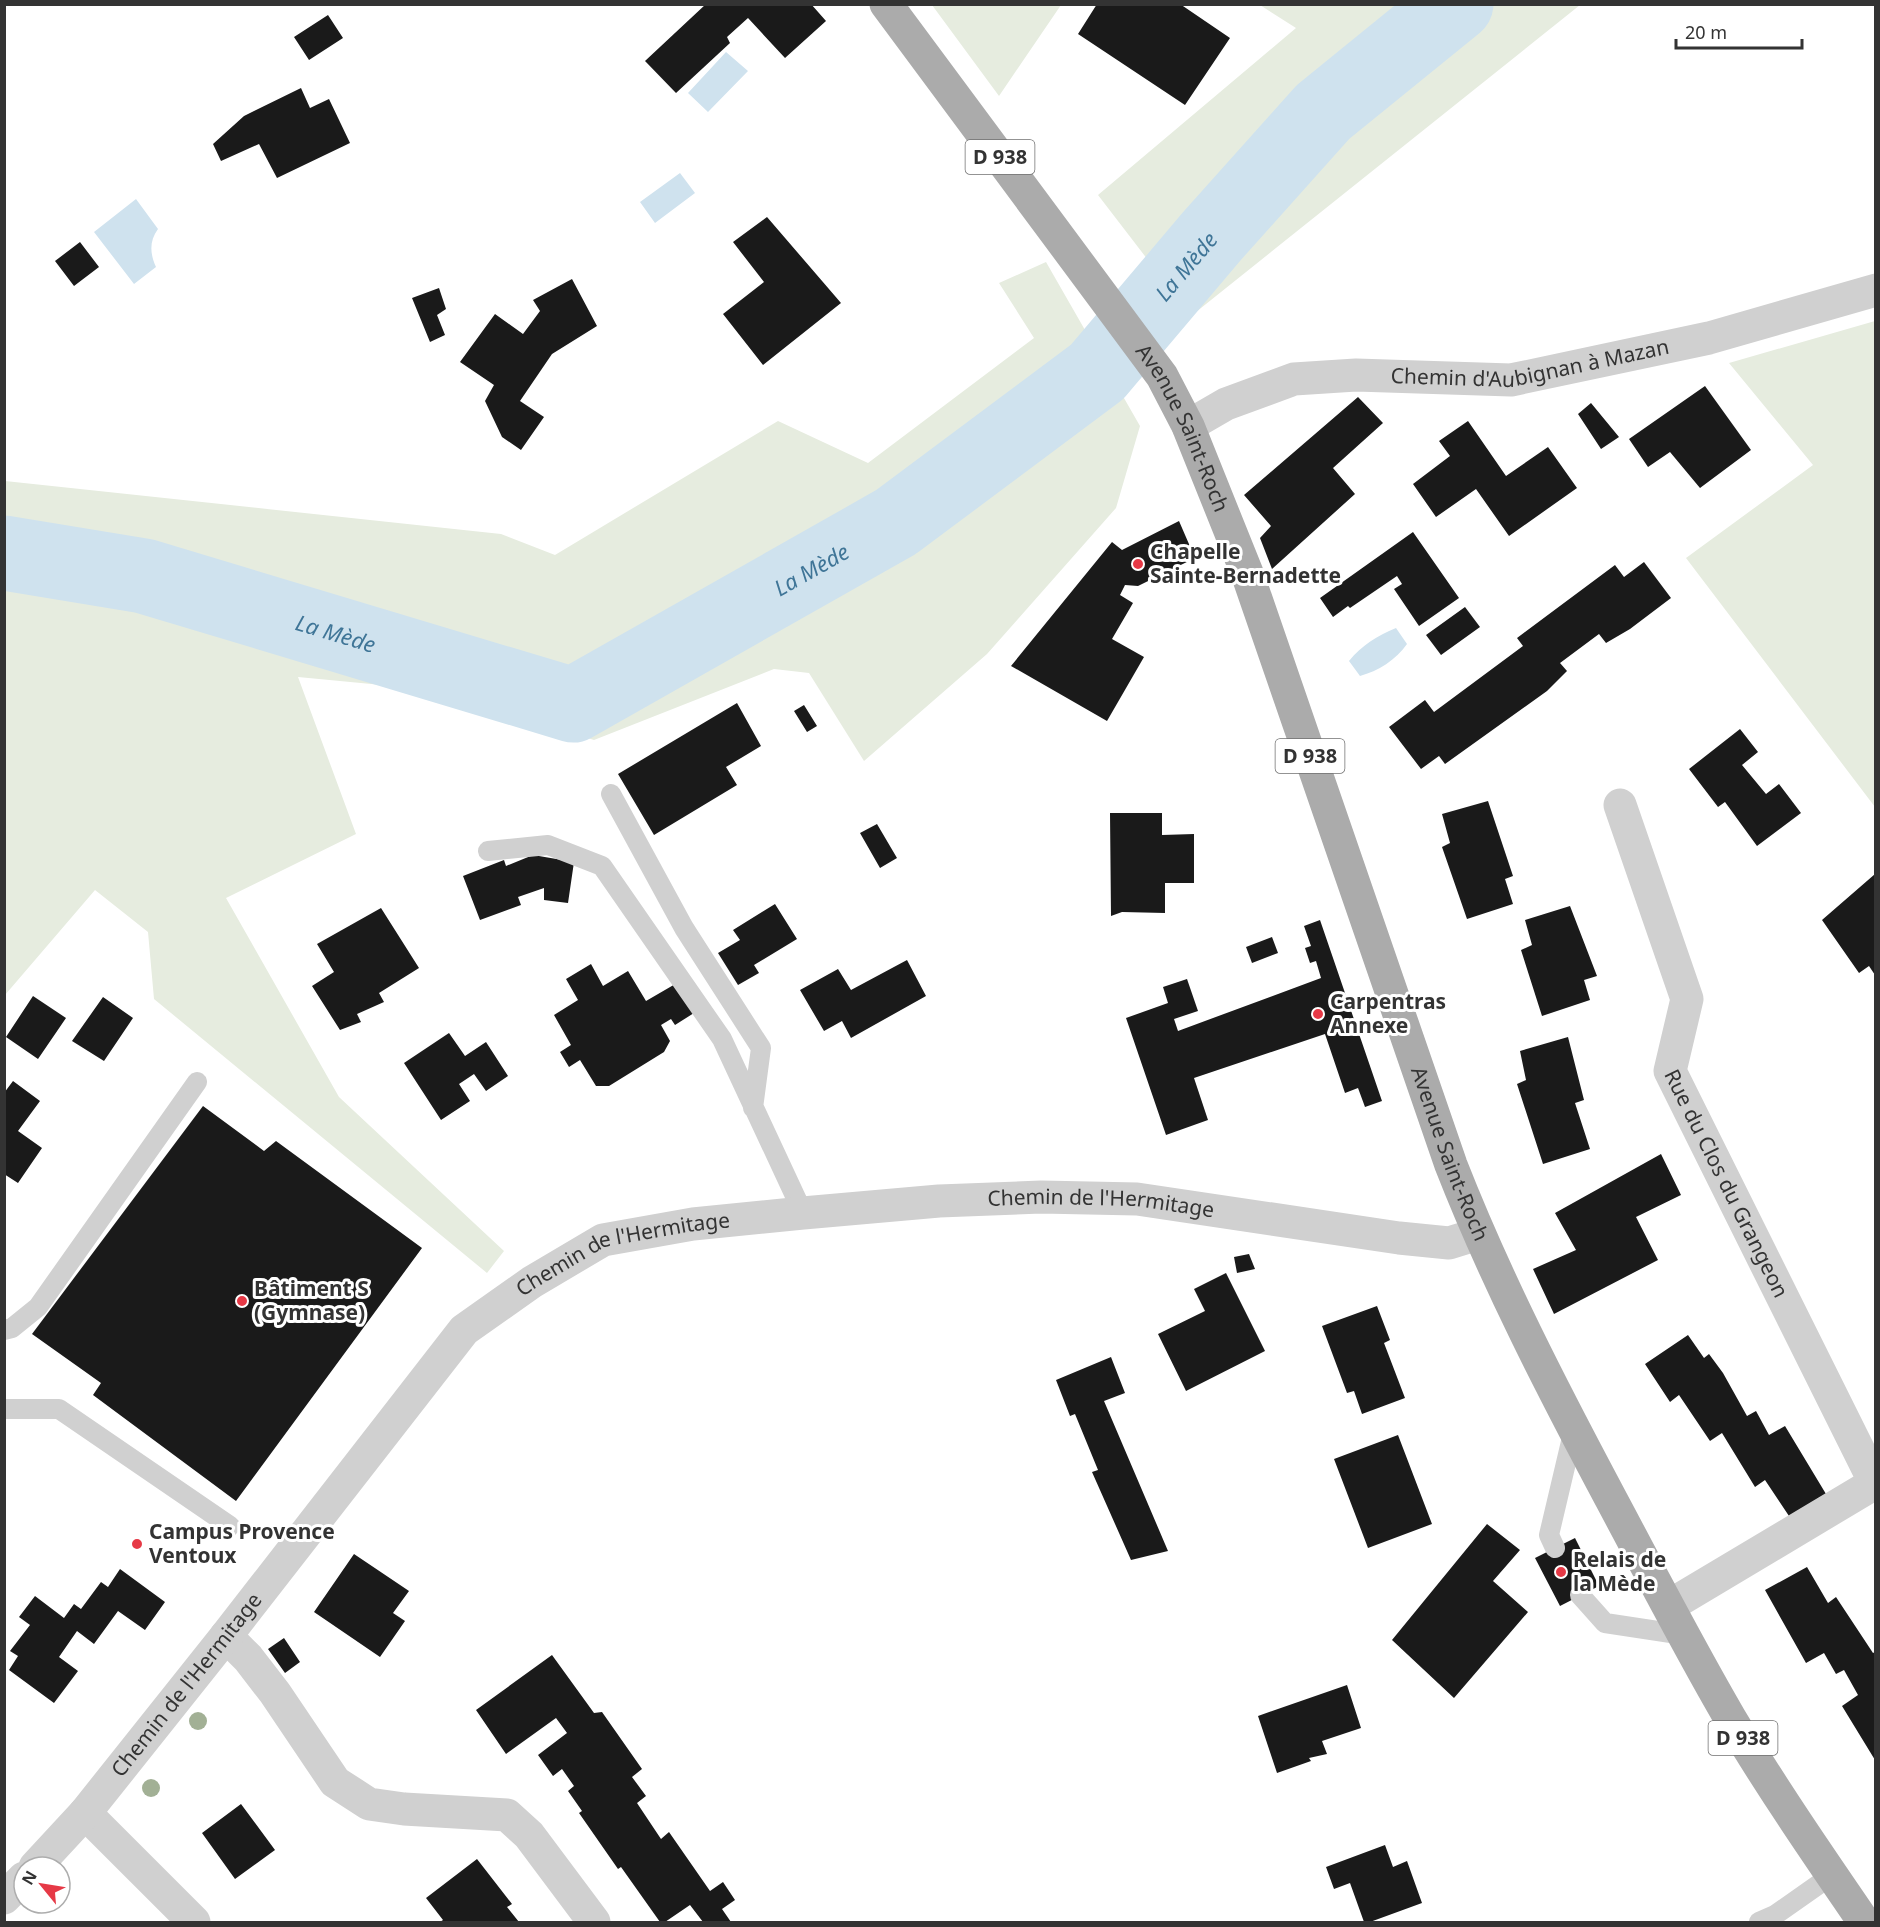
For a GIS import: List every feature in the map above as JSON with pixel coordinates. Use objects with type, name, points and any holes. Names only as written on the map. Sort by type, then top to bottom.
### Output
[{"type":"main road","name":"Avenue Saint-Roch","points":[[886,4],[1162,376],[1188,426],[1247,573],[1451,1165],[1478,1234],[1574,1429],[1731,1719],[1864,1923]]},
{"type":"street","name":"Chemin d'Aubignan à Mazan","points":[[1188,426],[1226,404],[1294,379],[1356,375],[1511,380],[1709,338],[1875,290]]},
{"type":"street","name":"Rue du Clos du Grangeon","points":[[1620,805],[1687,999],[1670,1071],[1875,1483],[1669,1606]]},
{"type":"street","name":"Chemin de l'Hermitage","points":[[46,1855],[85,1813],[226,1636],[464,1330],[532,1282],[603,1240],[693,1224],[802,1213],[939,1201],[1030,1197],[1137,1199],[1399,1238],[1449,1243],[1478,1234]]},
{"type":"street","points":[[226,1636],[248,1658],[275,1693],[335,1782],[369,1804],[404,1809],[507,1815],[529,1835],[594,1923]]},
{"type":"street","points":[[85,1813],[194,1923]]},
{"type":"lane","points":[[611,794],[684,928],[761,1048],[753,1107]]},
{"type":"lane","points":[[488,851],[548,845],[602,866],[722,1039],[802,1213]]},
{"type":"lane","points":[[4,1330],[12,1328],[38,1307],[197,1082]]},
{"type":"lane","points":[[4,1408],[59,1409],[230,1526]]},
{"type":"lane","points":[[1555,1548],[1549,1535],[1574,1429]]},
{"type":"lane","points":[[1580,1595],[1605,1623],[1684,1635]]},
{"type":"lane","points":[[1759,1923],[1775,1915],[1832,1875]]},
{"type":"shaded area","points":[[1580,4],[1191,316],[1098,195],[1296,28],[1260,5]]},
{"type":"shaded area","points":[[932,5],[1061,5],[999,96]]},
{"type":"shaded area","points":[[1046,262],[1140,426],[1116,508],[987,654],[864,761],[809,673],[774,669],[594,740],[434,690],[298,677],[356,834],[226,898],[339,1097],[504,1251],[487,1273],[154,999],[148,932],[95,890],[5,995],[5,481],[501,534],[555,555],[778,421],[868,463],[1034,338],[999,283]]},
{"type":"shaded area","points":[[1876,321],[1875,807],[1686,558],[1813,465],[1729,363]]},
{"type":"water","points":[[726,52],[748,71],[708,112],[688,93]]},
{"type":"water","points":[[680,173],[695,193],[655,223],[640,202]]},
{"type":"water","points":[[136,199],[158,229],[151,248],[156,267],[134,284],[94,232]]},
{"type":"water","points":[[1396,628],[1407,644],[1386,664],[1360,676],[1349,661],[1370,642]]},
{"type":"building","points":[[706,4],[811,4],[826,21],[785,58],[748,18],[727,37],[730,43],[676,93],[645,61]]},
{"type":"building","points":[[1097,4],[1180,4],[1230,38],[1185,105],[1078,34]]},
{"type":"building","points":[[328,15],[343,38],[309,60],[294,37]]},
{"type":"building","points":[[301,88],[310,108],[329,99],[350,143],[277,178],[259,144],[221,161],[213,144],[244,116]]},
{"type":"building","points":[[767,217],[841,303],[763,365],[723,314],[764,282],[733,242]]},
{"type":"building","points":[[80,242],[99,267],[74,286],[55,261]]},
{"type":"building","points":[[572,279],[597,326],[552,354],[520,401],[544,417],[521,450],[502,437],[485,401],[494,385],[460,362],[495,314],[523,334],[540,311],[533,300]]},
{"type":"building","points":[[439,288],[446,309],[437,315],[445,335],[430,342],[412,298]]},
{"type":"building","points":[[1705,386],[1751,450],[1700,488],[1670,452],[1648,467],[1629,439]]},
{"type":"building","points":[[1358,397],[1383,423],[1333,468],[1355,494],[1272,569],[1260,538],[1271,526],[1244,495]]},
{"type":"building","points":[[1591,403],[1619,437],[1601,449],[1578,414]]},
{"type":"building","points":[[1468,421],[1506,476],[1548,447],[1577,488],[1509,536],[1476,489],[1436,517],[1413,484],[1450,456],[1439,441]]},
{"type":"building","points":[[1179,521],[1195,558],[1138,586],[1125,585],[1120,595],[1133,603],[1112,639],[1144,657],[1107,721],[1011,666],[1112,542],[1122,550]]},
{"type":"building","points":[[1413,532],[1459,598],[1419,626],[1394,589],[1402,584],[1397,576],[1333,617],[1320,598]]},
{"type":"building","points":[[1644,562],[1671,598],[1630,629],[1606,643],[1599,634],[1560,663],[1567,671],[1547,691],[1445,764],[1439,756],[1421,769],[1389,727],[1425,700],[1434,712],[1523,646],[1517,638],[1615,565],[1624,577]]},
{"type":"building","points":[[1465,607],[1480,627],[1441,655],[1426,635]]},
{"type":"building","points":[[737,703],[761,746],[726,767],[737,785],[654,835],[618,774]]},
{"type":"building","points":[[804,705],[817,726],[807,732],[794,711]]},
{"type":"building","points":[[1740,729],[1758,752],[1742,765],[1766,794],[1779,784],[1801,813],[1757,846],[1725,802],[1718,807],[1689,769]]},
{"type":"building","points":[[1488,801],[1513,876],[1505,879],[1513,904],[1467,919],[1442,847],[1450,843],[1442,814]]},
{"type":"building","points":[[1110,813],[1162,813],[1162,835],[1194,834],[1194,883],[1165,883],[1165,913],[1122,912],[1111,916]]},
{"type":"building","points":[[877,824],[897,858],[880,868],[860,833]]},
{"type":"building","points":[[533,855],[574,862],[568,903],[544,900],[544,888],[518,897],[521,905],[480,920],[463,876],[504,860],[506,866]]},
{"type":"building","points":[[1875,874],[1875,975],[1869,966],[1859,973],[1822,920]]},
{"type":"building","points":[[775,904],[797,939],[754,965],[759,973],[738,985],[718,953],[740,940],[733,930]]},
{"type":"building","points":[[1570,906],[1597,976],[1584,980],[1590,1000],[1542,1016],[1521,950],[1532,945],[1525,920]]},
{"type":"building","points":[[381,908],[419,968],[379,993],[384,1002],[357,1014],[361,1022],[340,1030],[312,986],[334,972],[317,944]]},
{"type":"building","points":[[1320,920],[1382,1101],[1365,1107],[1358,1088],[1345,1093],[1325,1034],[1194,1078],[1208,1120],[1166,1135],[1126,1018],[1168,1003],[1163,987],[1187,979],[1198,1011],[1174,1019],[1178,1031],[1321,978],[1316,961],[1310,963],[1305,948],[1311,946],[1304,926]]},
{"type":"building","points":[[1272,937],[1278,953],[1252,963],[1246,947]]},
{"type":"building","points":[[907,960],[926,996],[851,1038],[842,1021],[824,1031],[800,990],[838,969],[851,990]]},
{"type":"building","points":[[591,964],[603,986],[628,971],[646,1001],[677,983],[694,1013],[675,1025],[671,1019],[661,1025],[670,1041],[664,1052],[609,1086],[596,1086],[580,1060],[569,1067],[560,1052],[571,1045],[554,1015],[578,1000],[566,979]]},
{"type":"building","points":[[33,996],[66,1018],[38,1059],[6,1037]]},
{"type":"building","points":[[103,997],[133,1018],[104,1061],[72,1041]]},
{"type":"building","points":[[449,1033],[465,1056],[486,1042],[508,1076],[486,1091],[474,1074],[459,1084],[470,1101],[441,1120],[404,1063]]},
{"type":"building","points":[[1568,1037],[1584,1100],[1575,1103],[1590,1149],[1543,1164],[1517,1084],[1526,1080],[1520,1051]]},
{"type":"building","points":[[13,1081],[40,1101],[18,1131],[42,1148],[18,1183],[4,1174],[4,1093]]},
{"type":"building","name":"Bâtiment S (Gymnase)","points":[[203,1106],[264,1151],[276,1141],[422,1248],[236,1501],[93,1395],[101,1383],[32,1334]]},
{"type":"building","points":[[1661,1154],[1681,1195],[1636,1217],[1658,1260],[1554,1314],[1533,1269],[1576,1250],[1555,1213]]},
{"type":"building","points":[[1249,1254],[1255,1269],[1237,1273],[1234,1257]]},
{"type":"building","points":[[1226,1273],[1265,1351],[1186,1391],[1158,1334],[1205,1311],[1194,1289]]},
{"type":"building","points":[[1377,1306],[1390,1340],[1384,1343],[1405,1398],[1362,1414],[1354,1391],[1347,1393],[1322,1326]]},
{"type":"building","points":[[1688,1335],[1704,1358],[1709,1354],[1723,1373],[1747,1416],[1756,1411],[1769,1435],[1785,1426],[1826,1494],[1789,1516],[1765,1480],[1755,1487],[1722,1433],[1710,1441],[1679,1395],[1670,1402],[1645,1364]]},
{"type":"building","points":[[1111,1357],[1125,1393],[1104,1401],[1168,1551],[1131,1560],[1092,1472],[1098,1470],[1075,1414],[1070,1416],[1056,1380]]},
{"type":"building","points":[[1398,1435],[1432,1524],[1368,1548],[1334,1459]]},
{"type":"building","points":[[1487,1524],[1520,1550],[1493,1581],[1528,1612],[1454,1698],[1392,1640]]},
{"type":"building","points":[[1575,1538],[1599,1586],[1560,1606],[1535,1558]]},
{"type":"building","points":[[354,1554],[409,1591],[393,1613],[405,1621],[380,1657],[314,1612]]},
{"type":"building","points":[[1807,1567],[1828,1603],[1836,1597],[1873,1653],[1875,1652],[1875,1760],[1842,1706],[1858,1695],[1844,1670],[1836,1674],[1824,1653],[1806,1663],[1765,1590]]},
{"type":"building","points":[[120,1569],[165,1602],[145,1630],[118,1611],[94,1644],[77,1631],[59,1657],[78,1671],[54,1703],[9,1670],[18,1656],[10,1651],[30,1625],[19,1617],[35,1596],[64,1618],[74,1604],[81,1609],[101,1582],[108,1587]]},
{"type":"building","points":[[284,1638],[300,1662],[285,1673],[268,1649]]},
{"type":"building","points":[[552,1655],[594,1713],[602,1712],[642,1769],[632,1777],[646,1796],[637,1803],[661,1839],[669,1832],[710,1891],[723,1882],[735,1900],[722,1909],[731,1922],[703,1922],[690,1905],[665,1922],[660,1922],[621,1867],[618,1869],[579,1813],[582,1811],[568,1791],[574,1786],[562,1769],[553,1776],[538,1755],[567,1733],[556,1718],[506,1754],[476,1710]]},
{"type":"building","points":[[1347,1685],[1361,1728],[1322,1741],[1327,1754],[1309,1758],[1311,1761],[1277,1773],[1258,1716]]},
{"type":"building","points":[[241,1804],[275,1850],[235,1879],[202,1833]]},
{"type":"building","points":[[1385,1845],[1393,1867],[1407,1861],[1422,1903],[1370,1922],[1364,1922],[1350,1883],[1334,1889],[1326,1867]]},
{"type":"building","points":[[477,1859],[512,1904],[507,1907],[519,1922],[440,1922],[443,1920],[426,1898]]},
{"type":"waterway","name":"La Mède","points":[[4,553],[144,576],[573,705],[896,522],[1097,372],[1212,236],[1323,112],[1456,4]]},
{"type":"place","name":"Chapelle Sainte-Bernadette","points":[[1138,564]]},
{"type":"place","name":"Carpentras Annexe","points":[[1318,1014]]},
{"type":"place","name":"Bâtiment S (Gymnase)","points":[[242,1301]]},
{"type":"place","name":"Campus Provence Ventoux","points":[[137,1544]]},
{"type":"place","name":"Relais de la Mède","points":[[1561,1572]]}]
